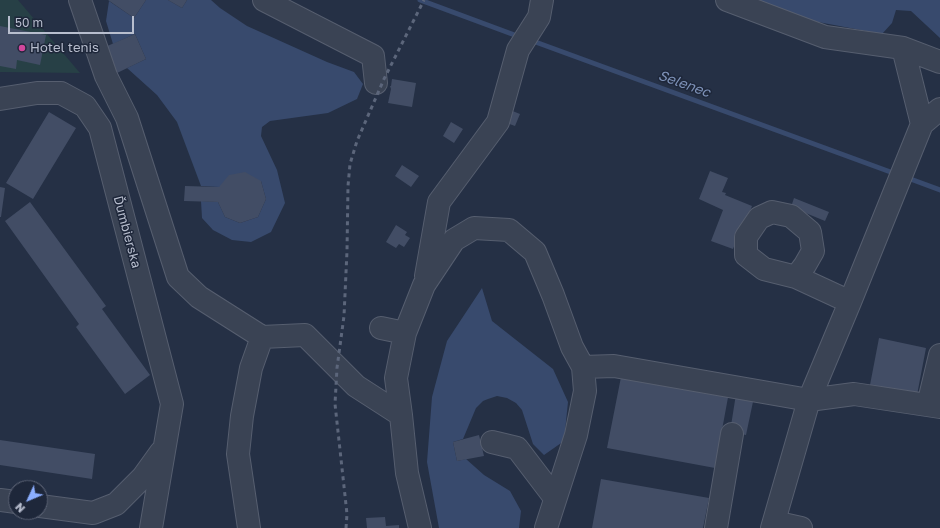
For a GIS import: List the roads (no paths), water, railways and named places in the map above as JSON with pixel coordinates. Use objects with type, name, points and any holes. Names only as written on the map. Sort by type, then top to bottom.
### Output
[{"type":"street","points":[[80,0],[106,76],[127,118],[178,277],[199,297],[262,337],[305,335],[356,386],[401,415]]},
{"type":"street","points":[[264,0],[373,56],[376,83]]},
{"type":"street","points":[[727,0],[825,37],[903,48],[940,62]]},
{"type":"street","points":[[420,528],[407,473],[396,378],[405,333],[424,285],[439,202],[498,122],[518,50],[541,8]]},
{"type":"street","points":[[903,48],[922,124]]},
{"type":"street","name":"Ďumbierska","points":[[0,99],[37,93],[61,93],[85,106],[100,128],[172,404],[151,528]]},
{"type":"street","points":[[800,528],[773,525],[809,400],[922,124],[940,109]]},
{"type":"street","points":[[424,285],[454,240],[474,228],[509,230],[535,252],[553,294],[572,347],[583,367],[585,391],[576,435],[546,528]]},
{"type":"street","points":[[796,277],[850,302]]},
{"type":"street","points":[[381,328],[405,333]]},
{"type":"street","points":[[248,528],[238,454],[242,416],[251,368],[262,337]]},
{"type":"street","points":[[583,367],[614,366],[809,400],[854,394],[934,406],[940,355]]},
{"type":"street","points":[[716,528],[732,434]]},
{"type":"street","points":[[492,442],[518,448],[555,498]]},
{"type":"street","name":"Ďumbierska","points":[[48,508],[98,520],[143,477],[164,449]]},
{"type":"water","points":[[146,0],[168,0],[182,8],[187,0],[211,0],[220,8],[247,26],[327,62],[354,72],[363,84],[357,99],[328,113],[270,121],[262,127],[261,136],[277,170],[285,203],[271,232],[251,242],[232,240],[213,230],[202,218],[201,201],[218,202],[225,217],[240,223],[258,217],[266,199],[261,181],[219,187],[201,186],[177,122],[157,95],[127,68],[146,59],[135,34],[113,44],[106,21],[109,1],[134,18]]},
{"type":"water","points":[[741,0],[940,0],[940,38],[911,11],[896,10],[892,23],[882,34],[786,16]]},
{"type":"water","points":[[482,288],[492,321],[553,369],[568,402],[564,441],[544,455],[533,444],[522,410],[516,403],[507,398],[497,396],[483,401],[476,408],[463,439],[453,442],[457,461],[466,459],[484,475],[510,491],[521,511],[519,528],[439,528],[427,462],[432,397],[447,341]]},
{"type":"waterway","name":"Selenec","points":[[420,0],[520,37]]},
{"type":"waterway","name":"Selenec","points":[[530,40],[896,174]]},
{"type":"waterway","name":"Selenec","points":[[905,177],[940,190]]},
{"type":"railway","points":[[346,528],[347,514],[335,404],[337,368],[344,316],[350,164],[357,141],[384,79],[424,0]]},
{"type":"place","name":"Hotel tenis","points":[[22,48]]}]
